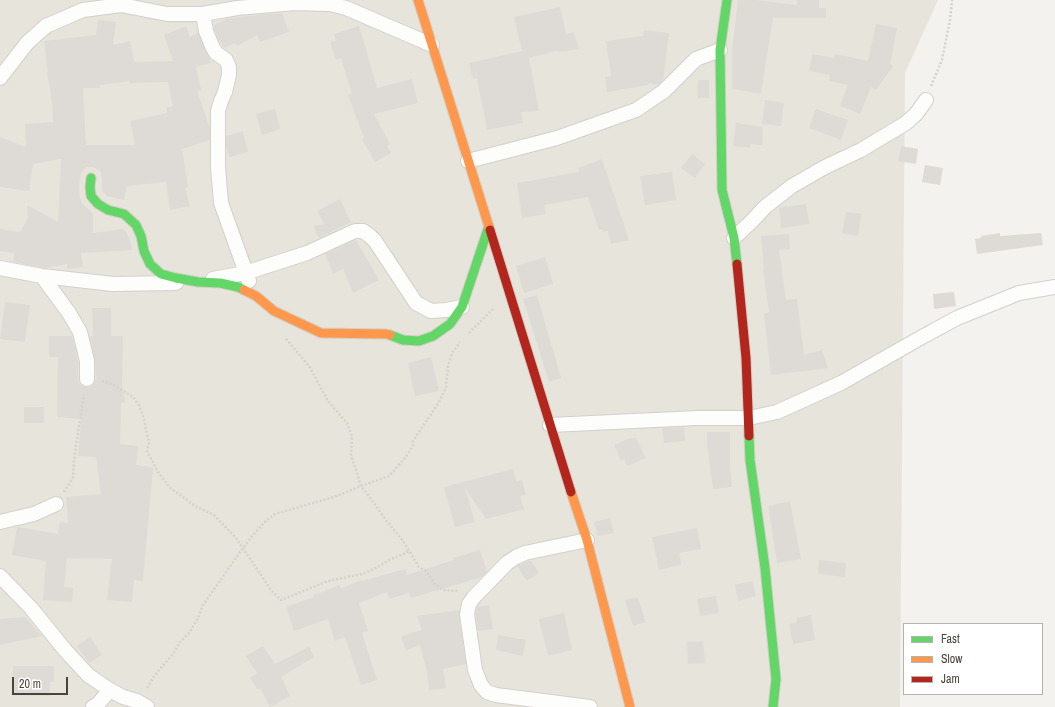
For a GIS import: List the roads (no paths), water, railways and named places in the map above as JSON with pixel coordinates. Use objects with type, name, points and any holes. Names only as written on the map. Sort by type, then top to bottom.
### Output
[{"type":"street","points":[[418,0],[587,540],[628,707]]},
{"type":"street","points":[[727,0],[720,50],[722,190],[734,238],[746,358],[750,460],[765,568],[776,679],[773,707]]},
{"type":"street","points":[[0,78],[27,43],[46,26],[83,10],[121,4],[167,14],[203,14],[237,8],[295,3],[330,4],[346,8],[432,45]]},
{"type":"street","points":[[203,14],[206,31],[212,46],[216,52],[226,60],[229,67],[229,75],[225,92],[218,111],[218,167],[221,203],[245,273],[256,296]]},
{"type":"street","points":[[468,161],[557,138],[636,110],[664,91],[696,60],[720,50]]},
{"type":"street","points":[[734,238],[765,207],[792,186],[825,167],[861,150],[906,124],[916,114],[926,100]]},
{"type":"street","points":[[91,178],[91,196],[98,204],[108,210],[124,214],[136,225],[141,236],[144,251],[150,264],[161,274],[198,282],[245,273],[307,253],[355,231],[363,231],[375,241],[416,303],[432,311],[462,307]]},
{"type":"street","points":[[0,268],[42,276],[113,284],[198,282],[220,283],[238,287],[256,296],[274,311],[321,332],[386,334],[403,340],[419,340],[433,336],[450,324],[462,307],[489,226]]},
{"type":"street","points":[[42,276],[69,313],[80,332],[87,361],[87,379]]},
{"type":"street","points":[[550,425],[697,418],[749,418],[777,412],[841,383],[957,318],[1020,293],[1055,287]]},
{"type":"street","points":[[0,522],[34,514],[56,504]]},
{"type":"street","points":[[587,540],[525,553],[516,557],[507,563],[474,597],[469,604],[467,614],[475,670],[481,685],[487,692],[496,695],[590,707]]},
{"type":"street","points":[[0,576],[31,608],[65,650],[88,675],[123,697],[142,704]]},
{"type":"street","points":[[95,706],[110,690]]}]
